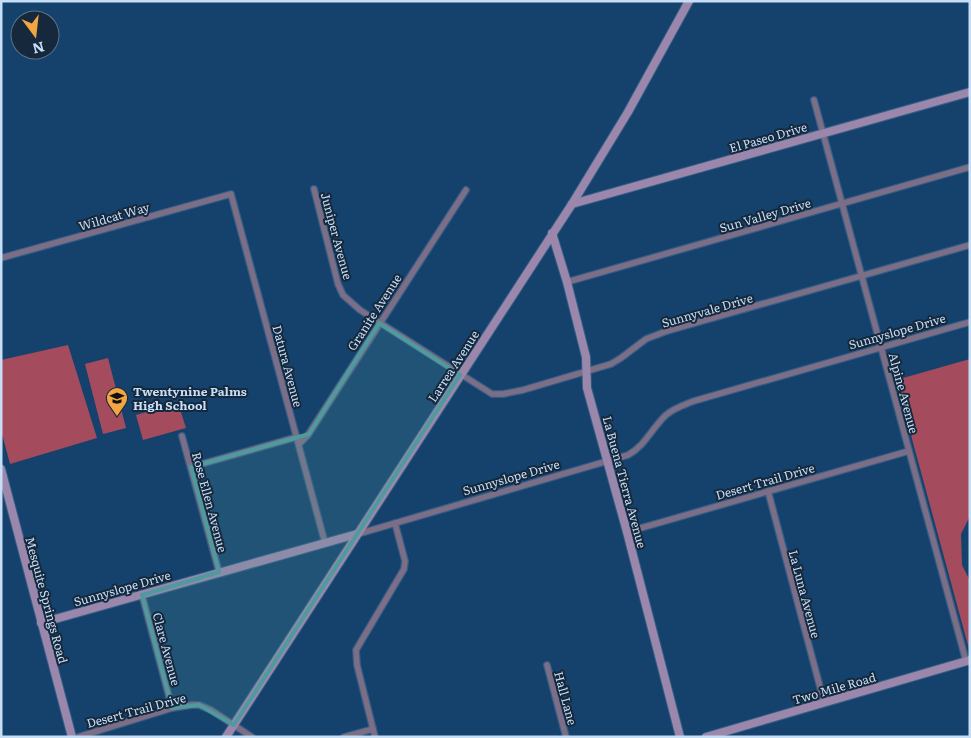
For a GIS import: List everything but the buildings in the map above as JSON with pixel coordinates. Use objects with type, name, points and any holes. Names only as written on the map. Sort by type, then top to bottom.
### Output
[{"type":"street","name":"Larrea Avenue","points":[[226,737],[572,204],[623,120],[689,1]]},
{"type":"street","name":"El Paseo Drive","points":[[572,204],[970,92]]},
{"type":"street","name":"Alpine Avenue","points":[[814,100],[968,661]]},
{"type":"street","name":"Sun Valley Drive","points":[[567,282],[970,167]]},
{"type":"street","name":"Juniper Avenue","points":[[314,189],[338,284],[343,294],[360,310],[460,375]]},
{"type":"street","name":"Granite Avenue","points":[[299,444],[308,436],[466,190]]},
{"type":"street","name":"Wildcat Way","points":[[1,258],[232,194]]},
{"type":"street","name":"Datura Avenue","points":[[232,194],[325,543]]},
{"type":"street","name":"La Buena Tierra Avenue","points":[[552,233],[567,282],[586,357],[587,388],[627,532],[680,737]]},
{"type":"street","name":"Sunnyvale Drive","points":[[460,375],[492,394],[503,394],[610,364],[646,339],[667,331],[970,245]]},
{"type":"street","name":"Sunnyslope Drive","points":[[41,623],[607,461],[633,452],[645,442],[666,416],[679,406],[970,322]]},
{"type":"street","name":"Rose Ellen Avenue","points":[[182,436],[219,572]]},
{"type":"street","points":[[191,467],[296,437]]},
{"type":"street","name":"Desert Trail Drive","points":[[627,532],[909,451]]},
{"type":"street","name":"Mesquite Springs Road","points":[[1,469],[72,737]]},
{"type":"street","name":"La Luna Avenue","points":[[768,491],[824,702]]},
{"type":"street","points":[[376,737],[357,665],[356,650],[404,570],[405,561],[395,523]]},
{"type":"street","name":"Clare Avenue","points":[[142,595],[172,708]]},
{"type":"street","name":"Two Mile Road","points":[[706,737],[968,661]]},
{"type":"street","name":"Hall Lane","points":[[547,665],[566,737]]},
{"type":"street","name":"Desert Trail Drive","points":[[78,737],[172,708],[199,705],[212,710],[252,737]]},
{"type":"street","points":[[344,737],[373,729]]},
{"type":"highlighted area","points":[[379,323],[460,375],[234,725],[199,705],[172,708],[142,595],[219,572],[191,467],[309,434]]},
{"type":"shaded area","points":[[68,345],[97,438],[10,464],[1,430],[1,360]]},
{"type":"shaded area","points":[[108,358],[126,428],[103,434],[85,364]]},
{"type":"shaded area","points":[[970,359],[970,516],[961,534],[962,565],[970,581],[969,649],[896,380]]},
{"type":"shaded area","points":[[178,403],[186,428],[143,440],[136,415]]},
{"type":"place","name":"Twentynine Palms High School","points":[[117,417]]}]
